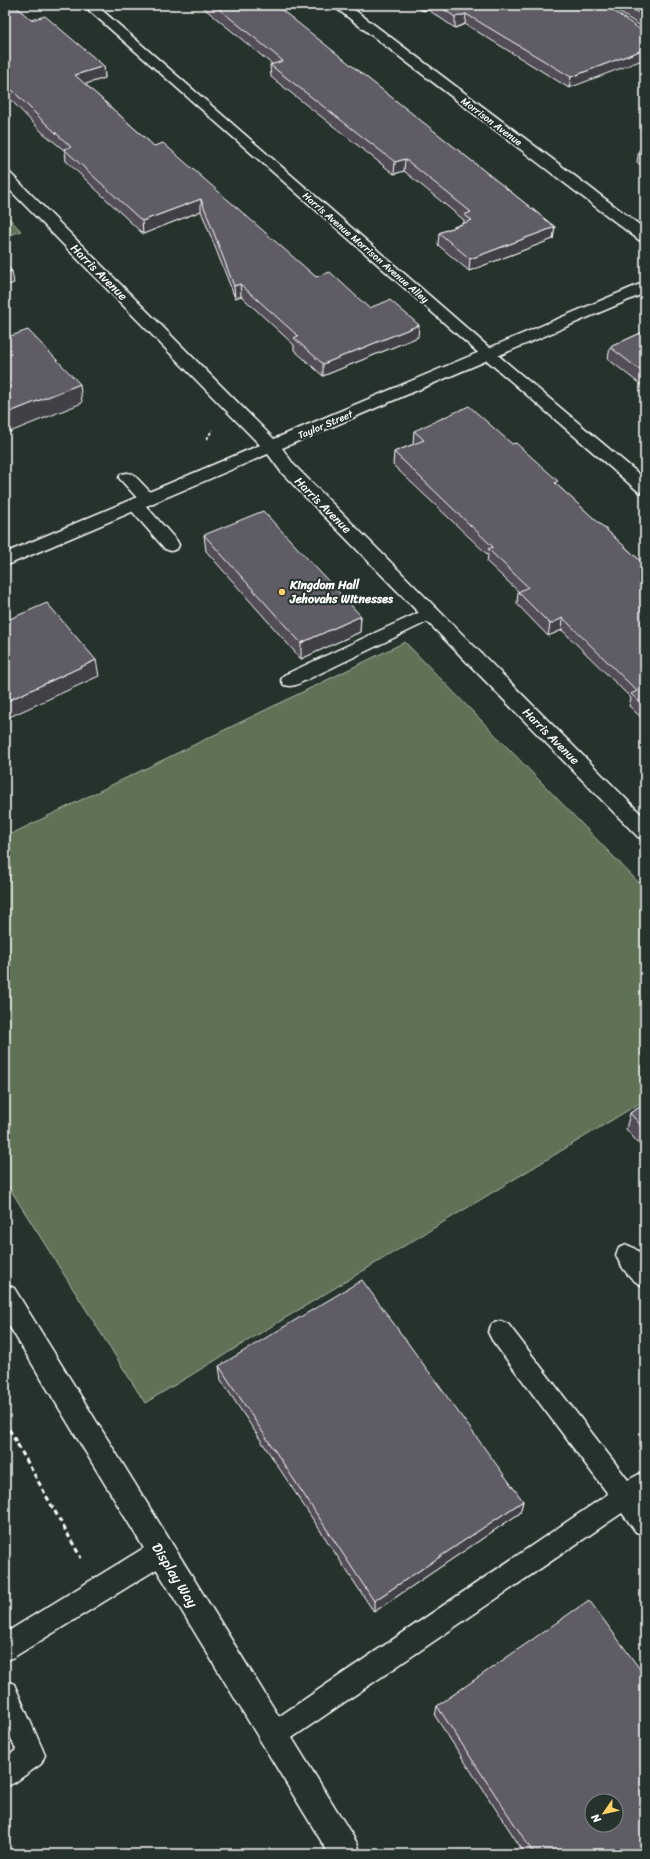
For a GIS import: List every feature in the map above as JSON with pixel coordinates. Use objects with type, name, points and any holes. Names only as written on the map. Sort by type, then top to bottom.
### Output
[{"type":"street","name":"Morrison Avenue","points":[[339,5],[645,237]]},
{"type":"street","name":"Harris Avenue","points":[[5,176],[272,446],[288,469],[645,831]]},
{"type":"street","name":"Taylor Street","points":[[5,560],[645,287]]},
{"type":"street","name":"Display Way","points":[[5,1296],[346,1854]]},
{"type":"lane","name":"Harris Avenue Morrison Avenue Alley","points":[[89,5],[488,354],[645,488]]},
{"type":"lane","points":[[127,478],[171,544]]},
{"type":"lane","points":[[290,680],[431,614]]},
{"type":"lane","points":[[627,1255],[645,1277]]},
{"type":"lane","points":[[500,1332],[645,1523]]},
{"type":"lane","points":[[274,1735],[645,1483]]},
{"type":"lane","points":[[5,1648],[161,1552]]},
{"type":"lane","points":[[5,1693],[32,1755],[5,1774]]},
{"type":"path","points":[[207,440],[211,435],[212,429]]},
{"type":"path","points":[[5,1422],[83,1562]]},
{"type":"green space","points":[[5,214],[21,231],[5,237]]},
{"type":"green space","points":[[405,642],[645,889],[645,1100],[145,1403],[5,1181],[5,837]]},
{"type":"building","points":[[5,5],[14,5],[31,20],[45,16],[104,66],[75,75],[154,146],[163,143],[316,277],[330,272],[369,308],[390,300],[419,325],[323,364],[294,338],[298,336],[240,284],[234,286],[201,199],[142,221],[64,149],[71,147],[5,83]]},
{"type":"building","points":[[214,5],[274,5],[555,227],[470,259],[439,233],[472,220],[464,215],[471,212],[405,159],[395,162],[270,65],[283,61]]},
{"type":"building","points":[[437,5],[605,5],[641,30],[645,31],[645,49],[571,77],[466,14],[455,17]]},
{"type":"building","points":[[626,5],[645,5],[645,17]]},
{"type":"building","points":[[645,147],[645,154],[639,150]]},
{"type":"building","points":[[5,264],[12,271],[5,273]]},
{"type":"building","points":[[28,330],[80,384],[5,414],[5,338]]},
{"type":"building","points":[[645,331],[645,374],[610,347]]},
{"type":"building","points":[[469,406],[512,444],[516,443],[558,481],[555,483],[645,565],[645,707],[631,694],[637,691],[563,618],[550,624],[518,592],[528,587],[488,549],[493,547],[394,452],[424,440],[414,431]]},
{"type":"building","name":"Kingdom Hall Jehovahs Witnesses","points":[[263,511],[361,616],[301,643],[204,535]]},
{"type":"building","points":[[47,603],[96,660],[5,702],[5,621]]},
{"type":"building","points":[[645,1104],[645,1130],[630,1113]]},
{"type":"building","points":[[362,1280],[523,1501],[374,1601],[219,1366]]},
{"type":"building","points":[[589,1600],[645,1676],[645,1854],[534,1854],[437,1706]]},
{"type":"place","name":"Kingdom Hall Jehovahs Witnesses","points":[[282,592]]}]
